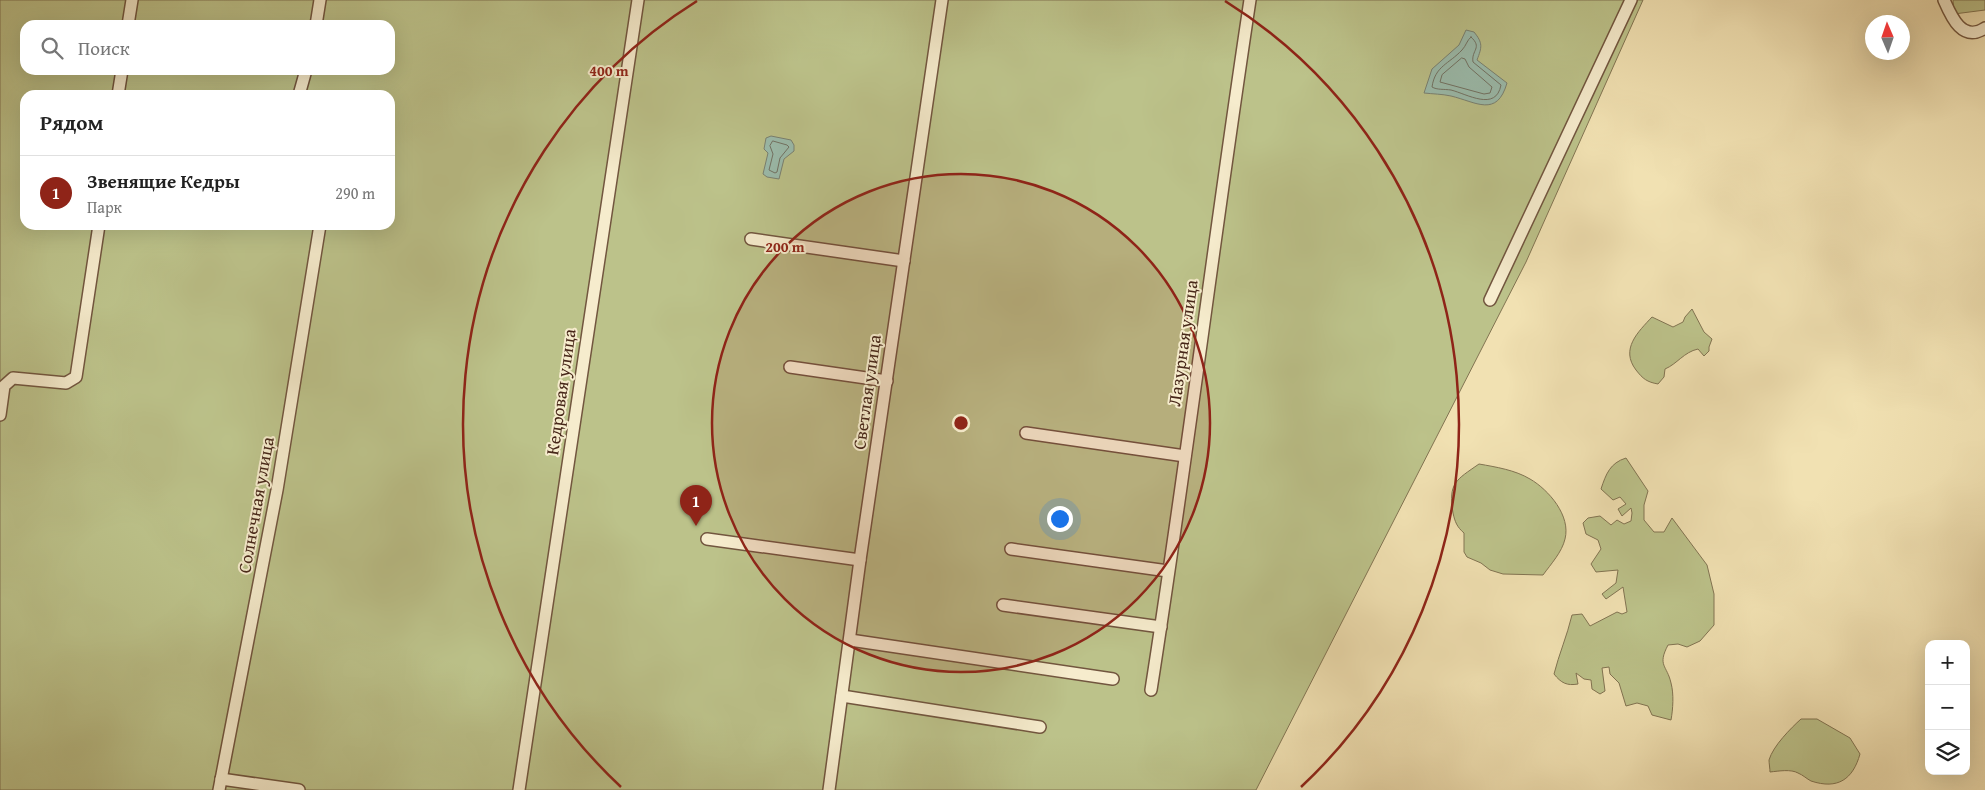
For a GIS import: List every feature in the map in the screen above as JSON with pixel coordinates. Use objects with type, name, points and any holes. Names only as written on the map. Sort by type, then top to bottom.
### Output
[{"type":"street","points":[[129,20],[132,0]]},
{"type":"street","points":[[317,20],[320,0]]},
{"type":"street","name":"Кедровая улица","points":[[519,790],[638,0]]},
{"type":"street","name":"Светлая улица","points":[[829,790],[860,560],[942,0]]},
{"type":"street","name":"Лазурная улица","points":[[1151,690],[1224,166],[1250,0]]},
{"type":"street","points":[[1490,300],[1631,0]]},
{"type":"street","points":[[1944,0],[1952,19],[1960,28],[1972,31],[1985,28]]},
{"type":"street","points":[[119,90],[121,75]]},
{"type":"street","points":[[300,90],[305,75]]},
{"type":"street","points":[[0,415],[4,386],[13,378],[66,384],[76,377],[98,230]]},
{"type":"street","name":"Солнечная улица","points":[[220,784],[276,499],[319,230]]},
{"type":"street","points":[[751,239],[904,261]]},
{"type":"street","points":[[790,367],[887,381]]},
{"type":"street","points":[[1026,434],[1185,456]]},
{"type":"street","points":[[707,539],[860,560]]},
{"type":"street","points":[[1011,549],[1168,572]]},
{"type":"street","points":[[1003,605],[1161,627]]},
{"type":"street","points":[[850,640],[1113,679]]},
{"type":"street","points":[[842,696],[1040,727]]},
{"type":"street","points":[[220,784],[299,790]]},
{"type":"green space","points":[[0,0],[1643,0],[1526,262],[1256,790],[0,790]]},
{"type":"green space","points":[[1953,0],[1985,0],[1985,10],[1954,14]]},
{"type":"green space","points":[[1692,309],[1704,332],[1712,339],[1709,351],[1704,356],[1698,349],[1689,353],[1665,369],[1664,377],[1658,384],[1645,380],[1632,362],[1630,348],[1633,341],[1652,317],[1673,327],[1683,322]]},
{"type":"green space","points":[[1626,458],[1648,491],[1644,505],[1644,520],[1654,532],[1664,532],[1672,518],[1707,565],[1714,594],[1714,625],[1700,641],[1687,647],[1678,644],[1668,645],[1663,657],[1673,692],[1671,720],[1652,715],[1648,706],[1637,703],[1626,706],[1619,683],[1610,674],[1609,667],[1602,668],[1605,691],[1600,694],[1592,689],[1591,680],[1584,679],[1576,673],[1578,684],[1574,685],[1564,683],[1554,674],[1572,615],[1582,614],[1590,626],[1617,612],[1622,614],[1627,612],[1623,587],[1606,599],[1602,594],[1616,583],[1618,570],[1596,572],[1591,564],[1601,549],[1598,540],[1586,534],[1583,523],[1588,518],[1600,516],[1611,525],[1617,520],[1624,524],[1631,521],[1631,508],[1622,516],[1618,509],[1626,504],[1620,497],[1613,500],[1601,489],[1612,466]]},
{"type":"green space","points":[[1479,464],[1505,469],[1524,476],[1537,484],[1557,504],[1565,521],[1565,539],[1559,553],[1543,575],[1503,574],[1490,570],[1481,563],[1467,557],[1464,552],[1464,533],[1458,526],[1453,513],[1453,489],[1459,479]]},
{"type":"green space","points":[[1801,719],[1817,719],[1850,738],[1860,754],[1849,776],[1837,783],[1829,784],[1811,781],[1792,771],[1770,772],[1769,760],[1774,749]]},
{"type":"water","points":[[1466,30],[1474,32],[1479,39],[1481,48],[1477,60],[1507,83],[1498,101],[1491,104],[1477,104],[1451,96],[1424,93],[1432,69],[1459,45]]},
{"type":"water","points":[[771,136],[791,140],[794,145],[794,151],[784,159],[779,179],[767,177],[763,174],[768,153],[764,149],[766,138]]},
{"type":"place","name":"Звенящие Кедры","points":[[696,526]]}]
